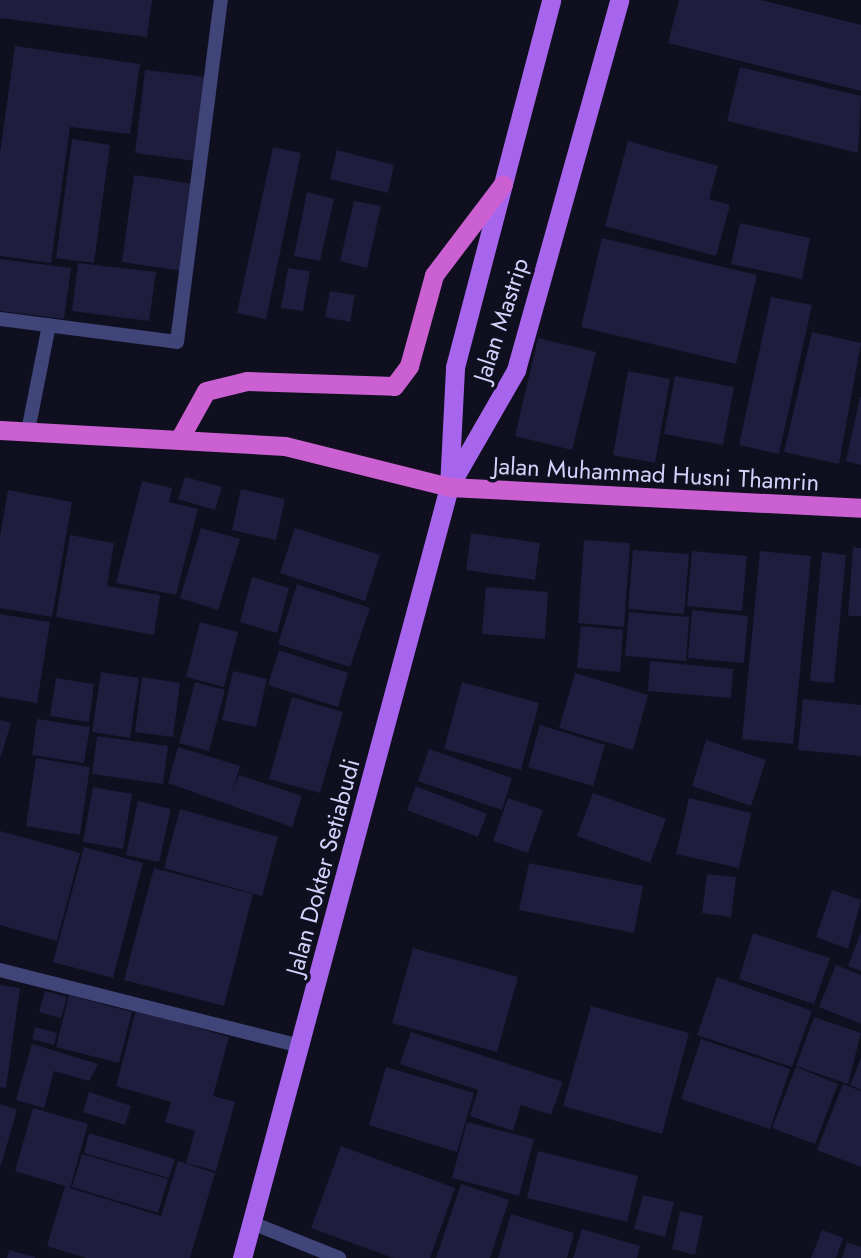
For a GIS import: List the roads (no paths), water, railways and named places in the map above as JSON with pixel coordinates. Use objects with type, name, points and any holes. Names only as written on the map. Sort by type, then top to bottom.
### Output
[{"type":"highway","points":[[181,436],[206,391],[247,381],[394,386],[409,366],[434,275],[503,184]]},
{"type":"highway","name":"Jalan Muhammad Husni Thamrin","points":[[0,430],[181,436],[285,446],[449,487],[861,508]]},
{"type":"main road","name":"Jalan Mastrip","points":[[449,487],[455,367],[551,0]]},
{"type":"main road","name":"Jalan Mastrip","points":[[449,487],[516,370],[619,0]]},
{"type":"main road","name":"Jalan Dokter Setiabudi","points":[[242,1258],[449,487]]},
{"type":"street","points":[[0,319],[177,342],[220,0]]},
{"type":"street","points":[[28,431],[49,325]]},
{"type":"street","points":[[0,970],[301,1046]]},
{"type":"street","points":[[251,1223],[339,1258]]}]
